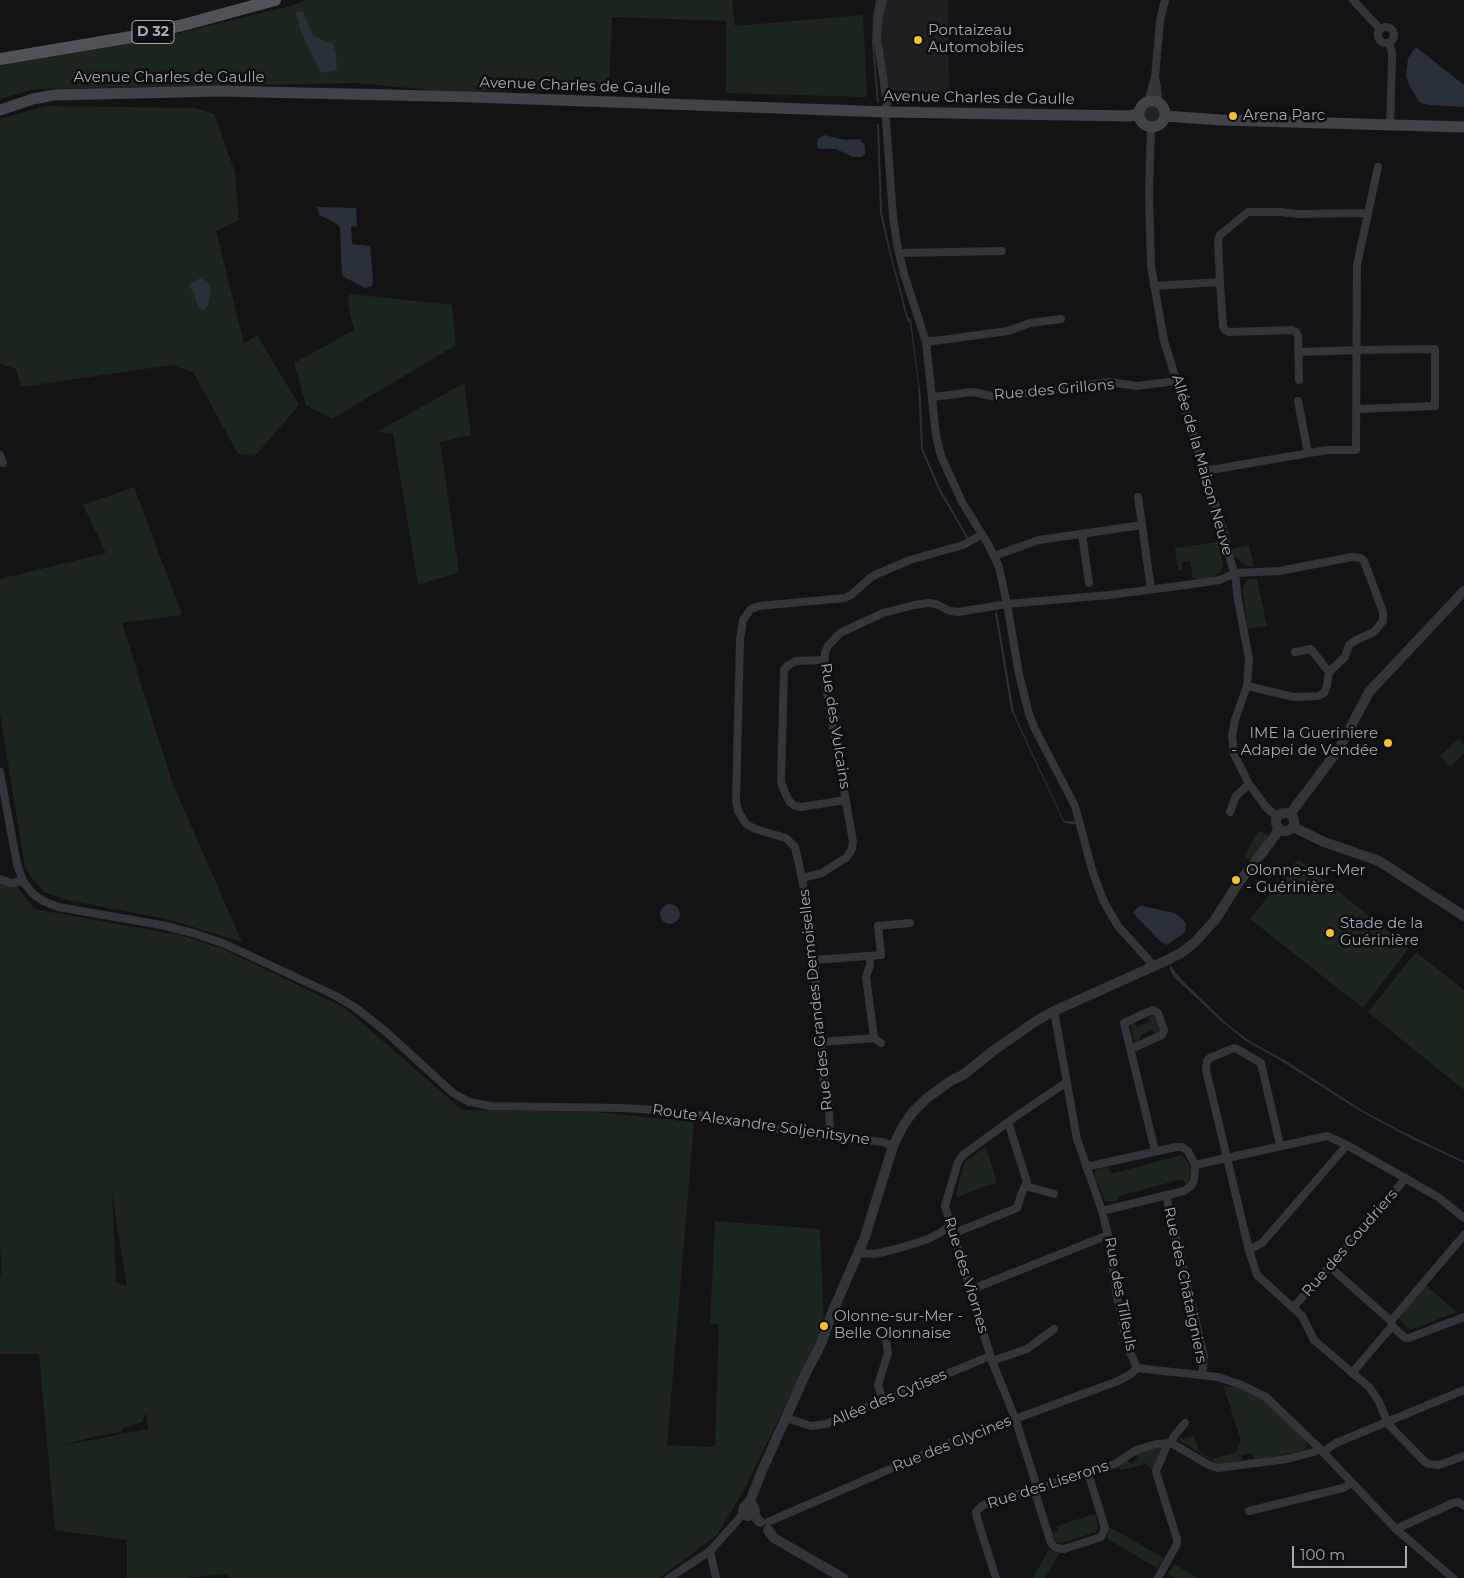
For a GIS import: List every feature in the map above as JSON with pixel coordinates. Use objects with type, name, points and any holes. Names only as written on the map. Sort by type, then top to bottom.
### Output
[{"type":"main road","name":"D 32","points":[[0,59],[183,26],[275,0]]},
{"type":"main road","name":"D 32","points":[[0,52],[28,54]]},
{"type":"main road","name":"Avenue Charles de Gaulle","points":[[4,107],[54,95],[220,91],[474,97],[887,112],[1128,116],[1139,114]]},
{"type":"main road","points":[[1154,102],[1163,108],[1165,116],[1158,125],[1151,127],[1141,121],[1139,114],[1141,106],[1154,102]]},
{"type":"main road","points":[[1165,116],[1203,119],[1464,127]]},
{"type":"street","points":[[883,0],[877,38],[887,104],[893,216],[899,253],[926,342],[940,456],[962,502],[994,556],[1002,580],[1019,674],[1035,730],[1074,806],[1093,873],[1104,902],[1118,926],[1154,966]]},
{"type":"street","points":[[1154,102],[1160,21],[1165,0]]},
{"type":"street","points":[[1353,0],[1380,29]]},
{"type":"street","points":[[1380,29],[1388,26],[1394,32],[1394,37],[1389,43]]},
{"type":"street","points":[[1380,29],[1379,39],[1383,43],[1389,43]]},
{"type":"street","points":[[1389,43],[1392,52],[1390,125]]},
{"type":"street","name":"Allée de la Maison Neuve","points":[[1007,604],[1151,590],[1220,580],[1236,574],[1231,563],[1164,341],[1151,266],[1149,193],[1151,127]]},
{"type":"street","points":[[1204,471],[1327,450],[1356,450],[1357,265],[1378,167]]},
{"type":"street","points":[[1299,380],[1298,336],[1296,332],[1292,330],[1229,332],[1225,330],[1223,326],[1220,282],[1218,240],[1220,235],[1248,212],[1298,214],[1368,213]]},
{"type":"street","points":[[899,253],[1002,251]]},
{"type":"street","points":[[1154,286],[1220,282]]},
{"type":"street","points":[[926,342],[1008,331],[1030,323],[1061,319]]},
{"type":"street","points":[[1298,352],[1435,350],[1435,406],[1357,409]]},
{"type":"street","name":"Rue des Grillons","points":[[933,397],[972,392],[997,397],[1109,382],[1138,386],[1176,381]]},
{"type":"street","points":[[1298,401],[1308,453]]},
{"type":"street","points":[[1138,497],[1151,590]]},
{"type":"street","points":[[994,556],[1039,540],[1142,526]]},
{"type":"street","points":[[1082,534],[1089,583]]},
{"type":"street","name":"Rue des Grandes Demoiselles","points":[[830,1137],[829,1105],[826,1095],[814,960],[802,878],[795,847],[786,838],[755,829],[746,824],[738,811],[736,800],[742,620],[751,609],[759,606],[845,598],[877,574],[910,560],[963,545],[981,535]]},
{"type":"street","points":[[1277,817],[1266,808],[1249,784],[1234,754],[1232,736],[1246,686],[1249,659],[1238,600],[1236,574],[1279,571],[1356,557],[1364,561],[1383,612],[1383,621],[1371,634],[1352,642],[1345,657],[1328,672]]},
{"type":"street","points":[[1290,814],[1339,749],[1369,692],[1464,591]]},
{"type":"street","name":"Rue des Vulcains","points":[[802,878],[822,874],[847,857],[852,850],[853,842],[824,675],[824,660],[828,646],[840,633],[883,613],[924,603],[936,604],[950,612],[1007,604]]},
{"type":"street","points":[[1246,686],[1294,698],[1318,696],[1324,693],[1327,686],[1328,672],[1311,649],[1295,652]]},
{"type":"street","points":[[824,660],[796,661],[786,666],[784,670],[781,782],[790,802],[795,806],[801,807],[846,800]]},
{"type":"street","name":"Route Alexandre Soljenitsyne","points":[[0,772],[17,864],[23,881],[32,893],[42,901],[58,907],[161,925],[193,933],[225,944],[336,996],[356,1008],[384,1030],[448,1088],[469,1102],[491,1106],[621,1108],[673,1111],[830,1137],[883,1142],[893,1146]]},
{"type":"street","points":[[1230,812],[1236,796],[1249,784]]},
{"type":"street","points":[[1277,817],[1284,813],[1290,814]]},
{"type":"street","points":[[1290,814],[1294,821],[1293,827]]},
{"type":"street","points":[[1277,817],[1276,823],[1284,831],[1293,827],[1324,842],[1379,860],[1464,916]]},
{"type":"street","points":[[669,1578],[710,1551],[749,1510],[754,1488],[821,1344],[832,1313],[865,1237],[893,1146],[912,1113],[952,1080],[963,1075],[1016,1035],[1054,1011],[1181,953],[1204,933],[1279,828]]},
{"type":"street","points":[[0,879],[11,883],[23,881]]},
{"type":"street","points":[[814,960],[881,956],[878,926],[910,924]]},
{"type":"street","points":[[822,1042],[878,1041],[866,977],[870,965],[870,957]]},
{"type":"street","points":[[1131,1049],[1162,1035],[1164,1030],[1158,1013],[1153,1010],[1124,1023],[1155,1152]]},
{"type":"street","name":"Rue des Tilleuls","points":[[1054,1011],[1077,1139],[1102,1211],[1127,1345],[1137,1368],[1202,1374],[1228,1380],[1260,1393],[1273,1403],[1321,1450],[1396,1530],[1454,1578]]},
{"type":"street","points":[[1280,1145],[1261,1063],[1241,1050],[1234,1048],[1210,1058],[1206,1065],[1249,1250],[1257,1275],[1302,1316],[1314,1340],[1375,1394],[1387,1422],[1428,1464],[1439,1465],[1464,1456]]},
{"type":"street","name":"Rue des Viornes","points":[[1067,1082],[963,1154],[958,1162],[945,1206],[991,1359],[1015,1418],[1051,1544],[1059,1549],[1101,1537],[1105,1528],[1088,1473]]},
{"type":"street","points":[[952,1234],[1017,1208],[1027,1182],[1008,1122]]},
{"type":"street","points":[[1195,1165],[1327,1136],[1347,1145],[1438,1197],[1464,1218]]},
{"type":"street","points":[[1249,1250],[1262,1243],[1347,1145]]},
{"type":"street","points":[[1086,1167],[1176,1147],[1182,1147],[1188,1151],[1195,1165],[1194,1180],[1191,1186],[1184,1191],[1102,1211]]},
{"type":"street","name":"Rue des Coudriers","points":[[1293,1308],[1406,1178]]},
{"type":"street","points":[[1025,1186],[1054,1194]]},
{"type":"street","name":"Rue des Châtaigniers","points":[[1166,1195],[1204,1357],[1202,1374]]},
{"type":"street","points":[[858,1253],[874,1254],[897,1249],[928,1239],[950,1225]]},
{"type":"street","points":[[970,1290],[1108,1235]]},
{"type":"street","points":[[1352,1373],[1464,1235]]},
{"type":"street","points":[[1330,1267],[1392,1323],[1405,1338],[1410,1338],[1464,1317]]},
{"type":"street","name":"Allée des Cytises","points":[[786,1418],[804,1425],[818,1426],[991,1359],[1027,1349],[1054,1329]]},
{"type":"street","points":[[884,1401],[878,1385],[888,1353],[886,1339]]},
{"type":"street","name":"Rue des Glycines","points":[[765,1525],[771,1519],[950,1443],[1118,1381],[1131,1374],[1137,1368]]},
{"type":"street","points":[[1170,1443],[1218,1468],[1287,1459],[1321,1450],[1464,1390]]},
{"type":"street","points":[[1158,1578],[1177,1544],[1177,1539],[1156,1471],[1174,1436],[1185,1423]]},
{"type":"street","name":"Rue des Liserons","points":[[996,1578],[976,1512],[983,1505],[1122,1461],[1136,1450],[1156,1444],[1170,1443]]},
{"type":"street","points":[[1249,1511],[1343,1488],[1352,1483]]},
{"type":"street","points":[[1396,1530],[1453,1503],[1459,1502],[1464,1506]]},
{"type":"street","points":[[749,1510],[765,1525],[774,1538],[843,1578]]},
{"type":"street","points":[[710,1551],[716,1578]]},
{"type":"shaded area","points":[[307,0],[732,0],[735,26],[863,15],[867,97],[726,93],[726,21],[612,17],[609,90],[439,91],[357,83],[35,89],[0,99],[0,65],[155,39],[290,6]]},
{"type":"shaded area","points":[[876,0],[879,0],[874,47],[879,103],[877,103],[872,42],[873,14]]},
{"type":"shaded area","points":[[877,0],[948,0],[949,100],[881,104]]},
{"type":"shaded area","points":[[296,12],[303,12],[313,36],[333,44],[336,53],[337,70],[321,73],[301,32]]},
{"type":"shaded area","points":[[1416,47],[1464,85],[1464,107],[1429,105],[1418,100],[1406,76],[1408,58]]},
{"type":"shaded area","points":[[1149,105],[1155,105],[1160,110],[1158,119],[1149,121],[1144,116],[1144,110]]},
{"type":"shaded area","points":[[46,106],[195,108],[214,114],[235,172],[239,220],[216,231],[244,344],[257,335],[299,405],[255,456],[238,454],[193,372],[171,365],[21,387],[16,369],[0,364],[0,119]]},
{"type":"shaded area","points":[[877,124],[879,124],[882,212],[908,317],[911,320],[921,399],[923,449],[940,488],[968,537],[967,539],[938,489],[921,449],[918,383],[910,323],[907,320],[880,213]]},
{"type":"shaded area","points":[[824,135],[845,140],[860,139],[865,146],[865,154],[862,157],[853,157],[836,149],[819,149],[817,147],[818,139]]},
{"type":"shaded area","points":[[317,207],[356,208],[357,226],[351,227],[352,244],[370,246],[372,286],[365,288],[342,275],[340,227],[319,215]]},
{"type":"shaded area","points":[[200,278],[208,282],[211,290],[208,306],[204,310],[198,307],[194,293],[188,285]]},
{"type":"shaded area","points":[[350,294],[452,305],[456,345],[332,419],[306,405],[294,363],[354,330],[348,304]]},
{"type":"shaded area","points":[[464,383],[471,435],[440,442],[459,572],[418,585],[393,433],[377,432]]},
{"type":"shaded area","points":[[134,487],[182,615],[122,623],[172,782],[242,942],[167,919],[66,900],[44,892],[25,867],[0,714],[0,579],[106,553],[83,505]]},
{"type":"shaded area","points":[[1218,542],[1223,565],[1221,573],[1205,579],[1193,578],[1190,562],[1182,562],[1182,570],[1178,570],[1175,548]]},
{"type":"shaded area","points":[[1249,545],[1254,567],[1246,566],[1234,556],[1231,549]]},
{"type":"shaded area","points":[[1248,579],[1257,579],[1267,626],[1248,629],[1243,586]]},
{"type":"shaded area","points":[[997,612],[1014,713],[1064,821],[1077,821],[1078,825],[1064,823],[1011,710],[995,613]]},
{"type":"shaded area","points":[[1458,739],[1464,745],[1464,753],[1450,767],[1440,756]]},
{"type":"shaded area","points":[[1261,831],[1268,836],[1266,841],[1253,859],[1250,858],[1249,860],[1244,856],[1258,832]]},
{"type":"shaded area","name":"Stade de la Guérinière","points":[[1298,859],[1409,948],[1363,1008],[1250,919]]},
{"type":"shaded area","points":[[0,876],[15,883],[34,909],[184,936],[223,949],[345,1008],[462,1110],[595,1112],[694,1122],[667,1445],[715,1447],[719,1324],[710,1323],[715,1221],[820,1229],[824,1326],[743,1492],[717,1535],[659,1578],[229,1578],[228,1574],[185,1578],[127,1578],[127,1540],[55,1530],[39,1354],[0,1354],[0,1278],[2,1266],[0,1248]],"holes":[[[112,1194],[127,1286],[116,1282]],[[146,1413],[148,1429],[61,1446],[121,1432],[124,1427],[142,1422]]]},
{"type":"shaded area","points":[[670,904],[677,907],[680,914],[677,921],[670,924],[663,921],[660,914],[663,907]]},
{"type":"shaded area","points":[[1143,906],[1174,913],[1182,918],[1186,924],[1185,932],[1167,945],[1160,941],[1133,913],[1138,907]]},
{"type":"shaded area","points":[[1416,952],[1464,990],[1464,1090],[1368,1012]]},
{"type":"shaded area","points":[[1170,965],[1180,978],[1226,1023],[1251,1042],[1283,1059],[1362,1110],[1464,1161],[1464,1163],[1412,1139],[1360,1111],[1246,1041],[1222,1022],[1173,976]]},
{"type":"shaded area","points":[[1149,1016],[1155,1017],[1160,1028],[1159,1031],[1156,1034],[1152,1030],[1141,1035],[1139,1041],[1136,1042],[1133,1039],[1131,1024],[1134,1022],[1137,1027],[1149,1021]]},
{"type":"shaded area","points":[[986,1147],[996,1179],[995,1183],[957,1197],[956,1194],[964,1165],[967,1160]]},
{"type":"shaded area","points":[[1182,1155],[1190,1166],[1187,1185],[1182,1179],[1119,1196],[1116,1202],[1105,1201],[1094,1173],[1096,1170],[1108,1167],[1111,1174]]},
{"type":"shaded area","points":[[1424,1284],[1457,1312],[1410,1330],[1399,1319],[1399,1315]]},
{"type":"shaded area","points":[[1223,1385],[1231,1387],[1233,1385],[1260,1397],[1270,1404],[1306,1440],[1307,1445],[1304,1450],[1254,1459],[1252,1453],[1241,1455],[1243,1460],[1220,1464],[1179,1440],[1181,1436],[1182,1439],[1194,1436],[1199,1451],[1212,1459],[1236,1452],[1241,1440]]},
{"type":"shaded area","points":[[1157,1447],[1162,1452],[1157,1463],[1151,1469],[1146,1464],[1121,1470],[1117,1466],[1127,1460],[1131,1464],[1138,1459],[1134,1454]]},
{"type":"shaded area","points":[[1095,1514],[1098,1526],[1096,1532],[1062,1543],[1056,1542],[1053,1533],[1058,1531],[1056,1526]]},
{"type":"shaded area","points":[[1108,1526],[1164,1558],[1157,1568],[1106,1538],[1109,1532]]},
{"type":"shaded area","points":[[1049,1549],[1056,1553],[1060,1552],[1045,1578],[1033,1578]]},
{"type":"shaded area","points":[[1174,1564],[1198,1578],[1175,1578],[1168,1574]]},
{"type":"place","name":"Pontaizeau Automobiles","points":[[918,40]]},
{"type":"place","name":"Arena Parc","points":[[1233,116]]},
{"type":"place","name":"IME la Gueriniere - Adapei de Vendée","points":[[1388,743]]},
{"type":"place","name":"Olonne-sur-Mer - Guérinière","points":[[1236,880]]},
{"type":"place","name":"Stade de la Guérinière","points":[[1330,933]]},
{"type":"place","name":"Olonne-sur-Mer - Belle Olonnaise","points":[[824,1326]]}]
